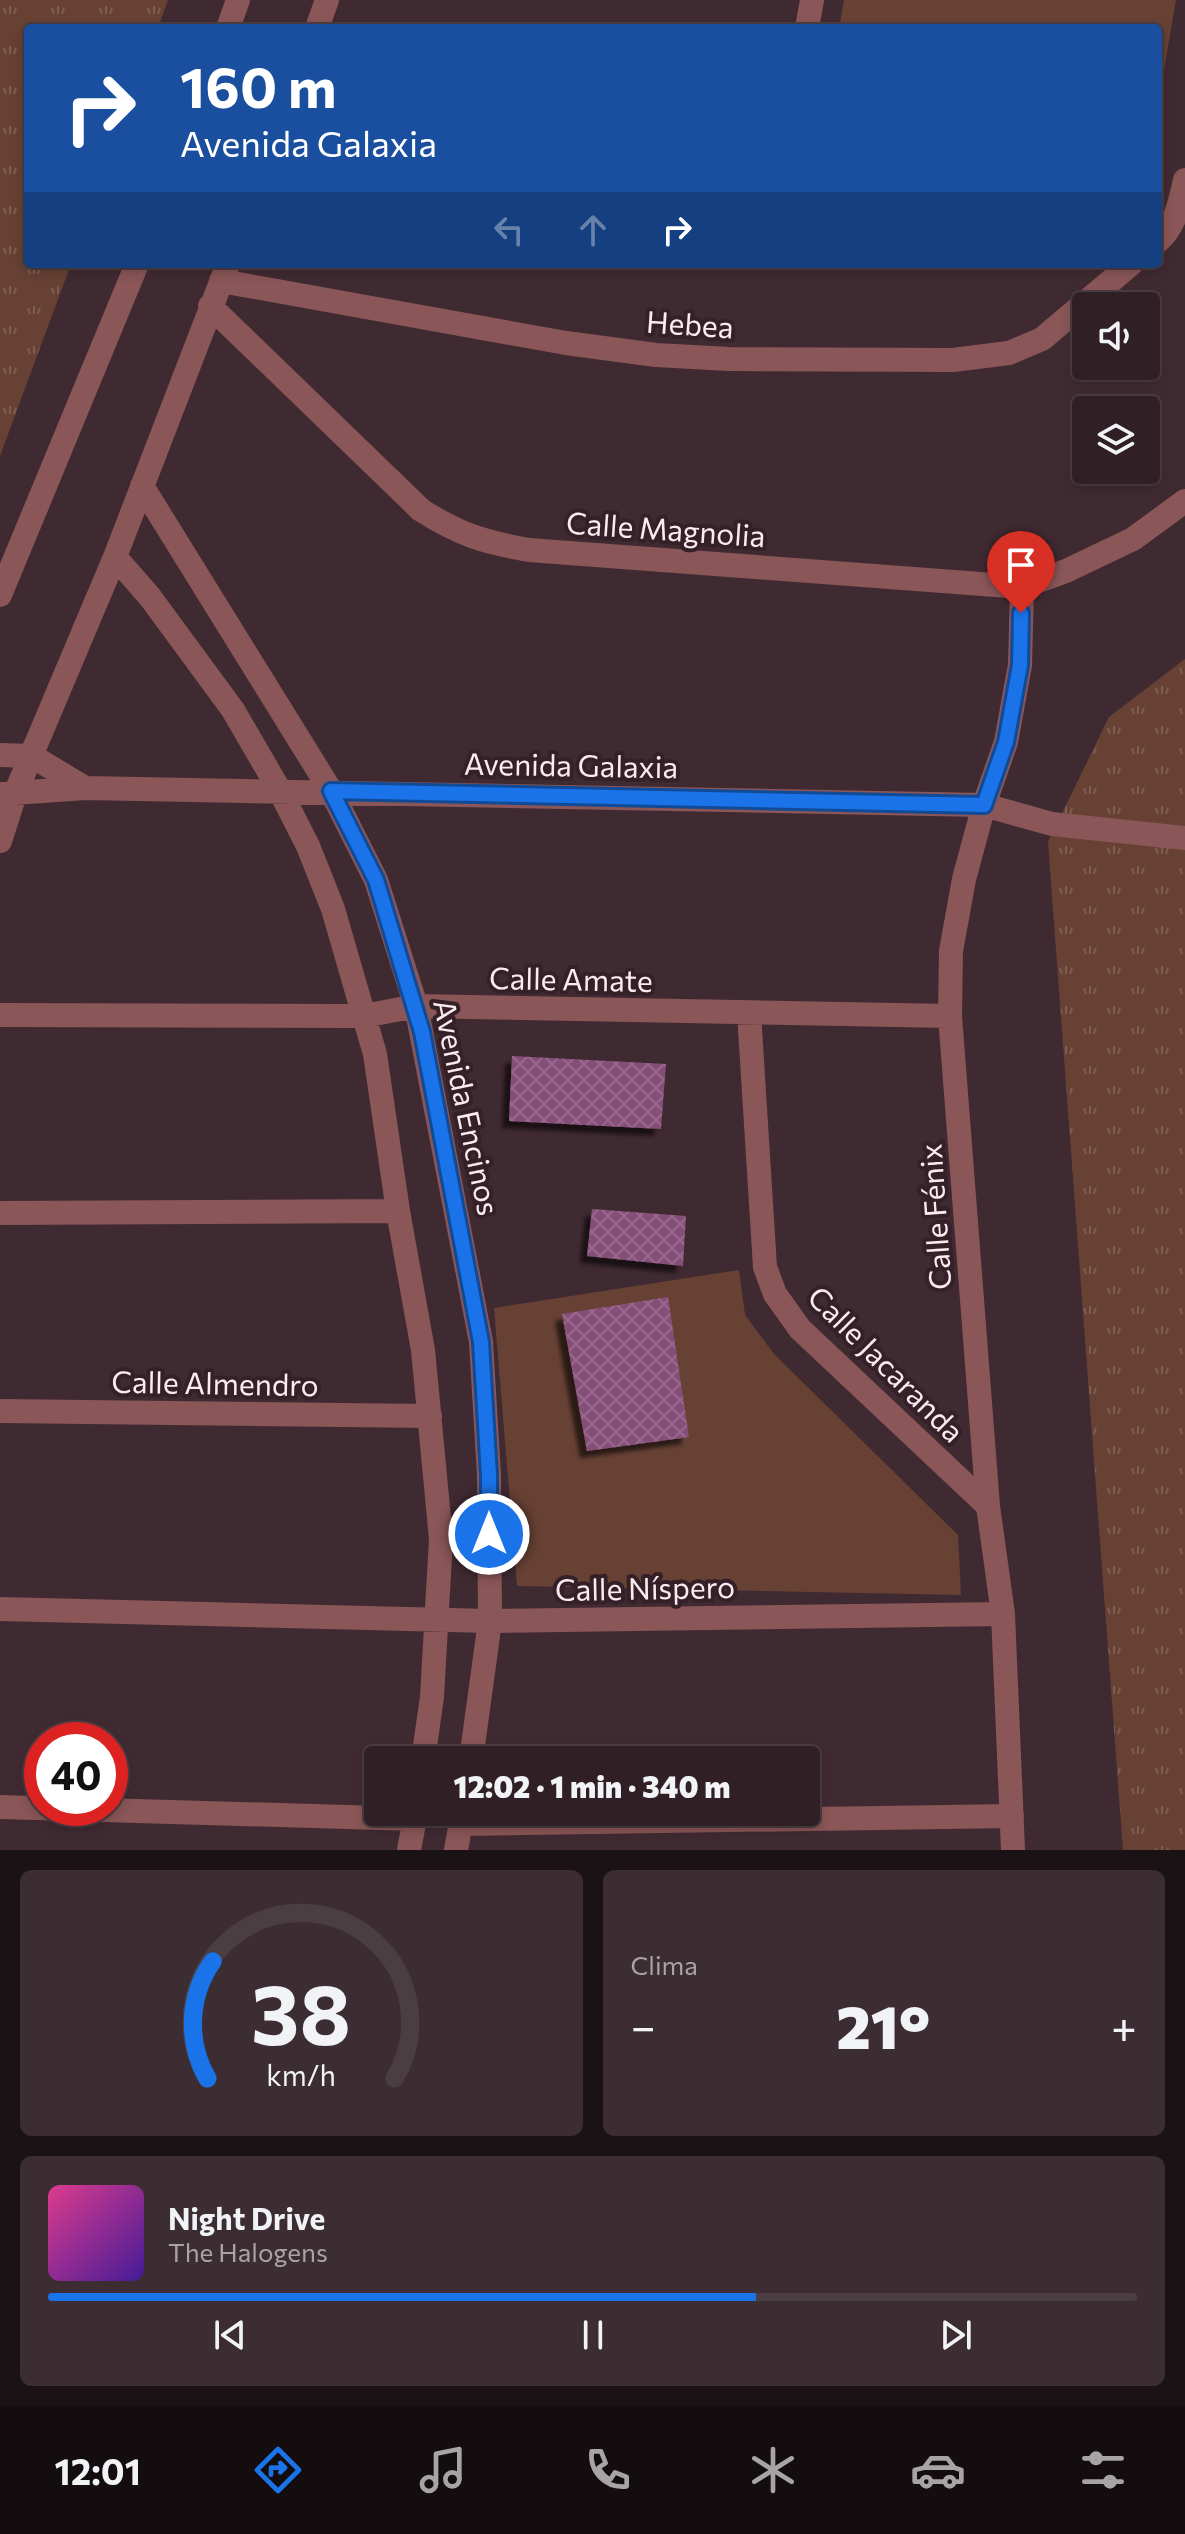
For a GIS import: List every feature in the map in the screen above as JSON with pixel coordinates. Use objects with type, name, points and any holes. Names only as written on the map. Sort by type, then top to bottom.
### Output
[{"type":"street","points":[[229,24],[238,0]]},
{"type":"street","points":[[318,24],[327,0]]},
{"type":"street","points":[[808,24],[812,0]]},
{"type":"street","points":[[1166,237],[1177,213],[1185,180]]},
{"type":"street","points":[[0,595],[135,268]]},
{"type":"street","name":"Hebea","points":[[224,272],[538,338],[656,355],[729,359],[953,360],[1009,353],[1042,339],[1126,268]]},
{"type":"street","points":[[0,841],[8,794],[32,756],[115,557],[224,272]]},
{"type":"street","name":"Calle Magnolia","points":[[210,306],[421,510],[449,528],[481,541],[529,550],[1022,587],[1066,571],[1133,539],[1185,501]]},
{"type":"street","name":"Avenida Encinos","points":[[142,486],[331,791],[376,880],[416,1006],[481,1342],[489,1475],[490,1621],[473,1746]]},
{"type":"street","points":[[115,557],[150,597],[233,710],[280,791],[308,846],[333,909],[375,1054],[398,1211],[423,1350],[441,1539],[432,1697],[425,1746]]},
{"type":"street","name":"Calle Fénix","points":[[1013,1850],[1003,1614],[988,1506],[950,1016],[951,951],[964,879],[984,805],[1006,742],[1020,665],[1022,587]]},
{"type":"street","points":[[0,755],[32,756],[85,788]]},
{"type":"street","name":"Avenida Galaxia","points":[[8,794],[85,788],[984,805],[1052,824],[1185,838]]},
{"type":"street","name":"Calle Amate","points":[[0,1015],[364,1016],[416,1006],[950,1016]]},
{"type":"street","name":"Calle Jacaranda","points":[[749,1013],[765,1267],[775,1294],[800,1329],[988,1506]]},
{"type":"street","points":[[0,1213],[398,1211]]},
{"type":"street","name":"Calle Almendro","points":[[0,1411],[430,1416]]},
{"type":"street","name":"Calle Níspero","points":[[0,1609],[490,1621],[1003,1614]]},
{"type":"street","points":[[0,1807],[364,1814]]},
{"type":"street","points":[[820,1817],[1012,1816]]},
{"type":"street","points":[[409,1850],[414,1826]]},
{"type":"street","points":[[456,1850],[460,1826]]},
{"type":"green space","points":[[0,0],[168,0],[159,24],[24,24],[24,268],[70,268],[0,456]]},
{"type":"green space","points":[[844,0],[1176,0],[1162,82],[1162,24],[840,24]]},
{"type":"green space","points":[[1185,659],[1185,1850],[1123,1850],[1048,842],[1109,717]]},
{"type":"green space","points":[[739,1270],[745,1315],[774,1354],[958,1535],[961,1595],[517,1586],[494,1308]]},
{"type":"building","points":[[512,1056],[666,1064],[661,1129],[509,1121]]},
{"type":"building","points":[[592,1209],[686,1216],[683,1266],[587,1256]]},
{"type":"building","points":[[668,1297],[689,1437],[587,1451],[562,1314]]},
{"type":"route","points":[[489,1534],[489,1475],[481,1342],[422,1032],[376,880],[331,791],[984,805],[1006,742],[1020,665],[1021,613]]}]
